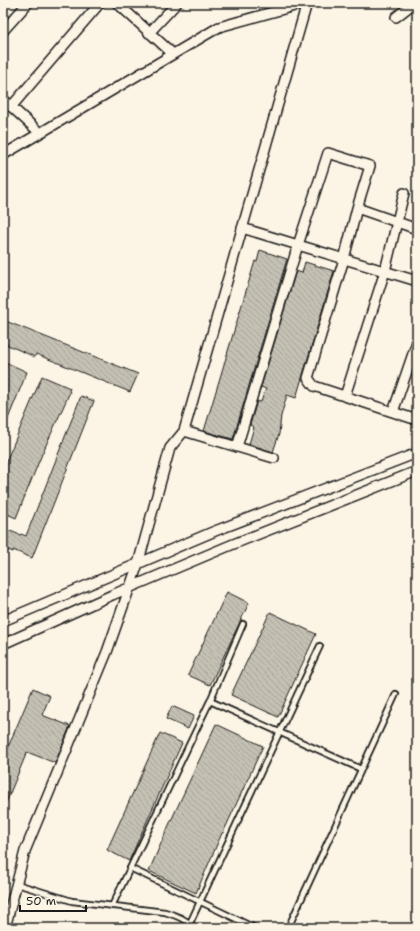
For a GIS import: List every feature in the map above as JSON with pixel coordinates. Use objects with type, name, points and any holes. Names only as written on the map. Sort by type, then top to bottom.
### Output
[{"type":"street","points":[[3,31],[28,3]]},
{"type":"street","points":[[11,107],[100,3]]},
{"type":"street","points":[[117,3],[173,54]]},
{"type":"street","points":[[150,33],[177,3]]},
{"type":"street","points":[[3,155],[219,27],[302,3]]},
{"type":"street","points":[[5,928],[25,851],[107,652],[138,564],[170,448],[184,431],[307,3]]},
{"type":"street","points":[[396,17],[414,3]]},
{"type":"street","points":[[3,99],[40,133]]},
{"type":"street","points":[[238,447],[298,245],[328,153],[370,166],[356,208],[344,259],[308,378],[314,386],[417,420]]},
{"type":"street","points":[[345,396],[385,271],[404,193]]},
{"type":"street","points":[[356,208],[417,230]]},
{"type":"street","points":[[242,228],[417,281]]},
{"type":"street","points":[[393,412],[417,342]]},
{"type":"street","points":[[184,431],[274,458]]},
{"type":"street","points":[[3,621],[214,531],[417,453]]},
{"type":"street","points":[[3,644],[230,545],[417,471]]},
{"type":"lane","points":[[112,906],[210,701],[243,624]]},
{"type":"lane","points":[[190,923],[320,646]]},
{"type":"lane","points":[[288,928],[396,694]]},
{"type":"lane","points":[[210,701],[361,769]]},
{"type":"lane","points":[[130,868],[255,928]]},
{"type":"lane","points":[[16,884],[72,901],[165,912],[178,916],[190,923],[195,928]]},
{"type":"building","points":[[260,250],[287,259],[233,439],[204,431],[255,261],[257,262]]},
{"type":"building","points":[[305,262],[334,271],[296,398],[287,395],[281,416],[279,434],[273,452],[249,444],[254,427],[250,425],[257,401],[261,402],[266,389],[261,387],[296,271],[302,273]]},
{"type":"building","points":[[3,320],[138,374],[130,392],[36,354],[35,357],[3,343]]},
{"type":"building","points":[[3,361],[27,372],[3,431]]},
{"type":"building","points":[[42,376],[70,388],[70,392],[42,454],[16,518],[3,512],[3,469]]},
{"type":"building","points":[[81,396],[94,401],[32,558],[13,550],[13,552],[3,548],[3,528],[26,536]]},
{"type":"building","points":[[227,592],[249,603],[210,685],[188,675]]},
{"type":"building","points":[[270,612],[316,634],[278,717],[231,695]]},
{"type":"building","points":[[33,688],[50,696],[42,715],[70,726],[55,763],[27,752],[3,810],[3,759]]},
{"type":"building","points":[[172,706],[194,716],[188,729],[166,719]]},
{"type":"building","points":[[216,724],[263,746],[222,833],[196,893],[149,871]]},
{"type":"building","points":[[160,733],[182,743],[129,861],[107,850]]}]
